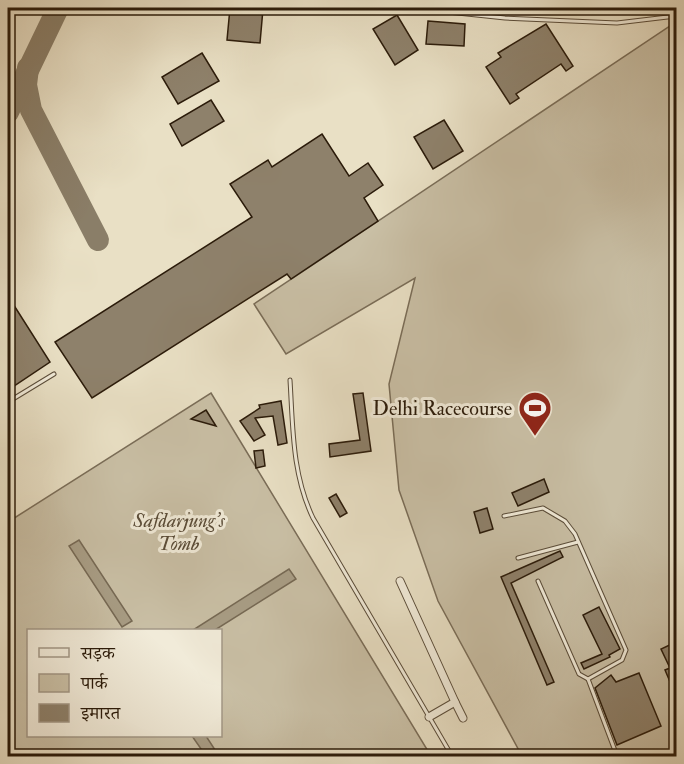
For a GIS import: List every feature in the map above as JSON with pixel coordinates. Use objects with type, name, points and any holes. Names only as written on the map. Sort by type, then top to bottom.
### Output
[{"type":"street","points":[[400,581],[463,718]]},
{"type":"street","points":[[429,717],[455,702]]},
{"type":"lane","points":[[410,8],[505,18],[616,23],[676,16]]},
{"type":"lane","points":[[8,402],[54,374]]},
{"type":"lane","points":[[290,380],[296,470],[301,493],[313,518],[452,756]]},
{"type":"lane","points":[[504,516],[543,508],[566,521],[578,542],[626,650],[622,660],[588,679]]},
{"type":"lane","points":[[518,558],[578,542]]},
{"type":"lane","points":[[538,581],[579,674],[588,679],[617,756]]},
{"type":"green space","name":"Delhi Racecourse","points":[[676,22],[676,756],[522,756],[438,601],[399,490],[389,384],[415,278],[286,354],[254,304]]},
{"type":"green space","name":"Safdarjung's Tomb","points":[[211,393],[431,756],[8,756],[8,522]]},
{"type":"shaded area","points":[[79,540],[132,621],[122,627],[69,546]]},
{"type":"shaded area","points":[[289,569],[296,579],[217,629],[195,629]]},
{"type":"shaded area","points":[[193,737],[207,737],[219,756],[206,756]]},
{"type":"building","points":[[230,8],[263,9],[260,43],[227,40]]},
{"type":"building","points":[[397,15],[418,50],[395,65],[373,29]]},
{"type":"building","points":[[428,21],[465,24],[464,46],[426,44]]},
{"type":"building","points":[[546,24],[573,66],[566,71],[561,64],[516,94],[519,98],[510,104],[486,67],[501,57],[498,53]]},
{"type":"building","points":[[202,53],[219,81],[178,104],[162,77]]},
{"type":"building","points":[[211,100],[224,121],[182,146],[170,124]]},
{"type":"building","points":[[444,120],[463,151],[433,169],[414,137]]},
{"type":"building","points":[[322,134],[349,176],[368,163],[383,185],[364,198],[378,221],[291,279],[287,274],[92,398],[55,342],[252,217],[230,184],[268,160],[272,167]]},
{"type":"building","points":[[8,296],[50,362],[8,390]]},
{"type":"building","points":[[363,393],[371,451],[330,457],[329,444],[360,440],[353,394]]},
{"type":"building","points":[[281,401],[287,443],[278,445],[273,416],[255,418],[265,435],[254,441],[240,421],[260,408],[259,405]]},
{"type":"building","points":[[206,410],[216,426],[191,419]]},
{"type":"building","points":[[263,450],[265,466],[256,468],[254,451]]},
{"type":"building","points":[[544,479],[549,492],[518,506],[512,493]]},
{"type":"building","points":[[336,494],[347,513],[340,517],[329,498]]},
{"type":"building","points":[[487,508],[493,529],[480,533],[474,512]]},
{"type":"building","points":[[560,551],[563,557],[511,583],[554,682],[547,685],[501,577]]},
{"type":"building","points":[[599,607],[620,649],[609,655],[610,657],[584,669],[581,663],[602,654],[583,615]]},
{"type":"building","points":[[676,642],[676,696],[665,670],[670,668],[661,649]]},
{"type":"building","points":[[639,673],[661,726],[617,745],[595,688],[611,675],[616,682]]},
{"type":"taxiway","points":[[8,112],[58,8]]},
{"type":"taxiway","points":[[28,68],[26,85],[31,110],[98,240]]},
{"type":"place","name":"Delhi Racecourse","points":[[535,437]]}]
